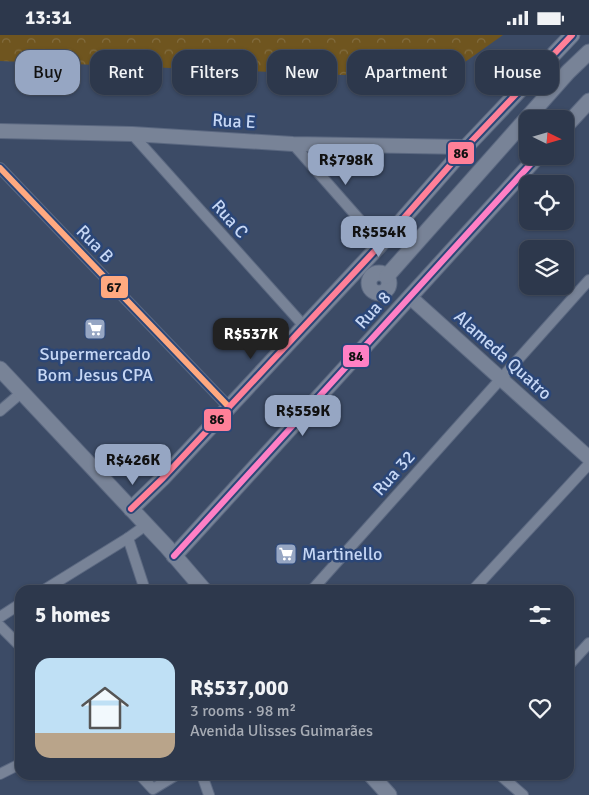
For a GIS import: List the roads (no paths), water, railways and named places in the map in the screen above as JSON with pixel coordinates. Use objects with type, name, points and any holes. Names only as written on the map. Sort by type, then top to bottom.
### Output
[{"type":"main road","points":[[378,275],[381,244],[466,147],[572,35]]},
{"type":"main road","points":[[131,509],[156,485],[304,325],[378,275],[568,72],[589,53]]},
{"type":"main road","points":[[574,117],[589,101]]},
{"type":"main road","name":"Rua 8","points":[[174,556],[530,165]]},
{"type":"main road","name":"Alameda Quatro","points":[[378,275],[410,297]]},
{"type":"main road","points":[[0,369],[200,585]]},
{"type":"main road","points":[[376,780],[389,795]]},
{"type":"street","name":"Rua E","points":[[0,131],[132,134],[293,144],[466,147]]},
{"type":"street","name":"Rua C","points":[[132,134],[304,325]]},
{"type":"street","points":[[293,144],[381,244]]},
{"type":"street","name":"Rua B","points":[[0,168],[229,407]]},
{"type":"street","name":"Rua 32","points":[[316,585],[589,280]]},
{"type":"street","name":"Alameda Quatro","points":[[410,297],[589,458]]},
{"type":"street","points":[[0,411],[21,393]]},
{"type":"street","points":[[477,585],[589,464]]},
{"type":"street","points":[[52,585],[146,525]]},
{"type":"street","points":[[128,538],[143,585]]},
{"type":"street","points":[[0,617],[15,607]]},
{"type":"street","points":[[0,627],[15,641]]},
{"type":"street","points":[[574,660],[589,643]]},
{"type":"street","points":[[0,775],[15,766]]},
{"type":"street","points":[[144,780],[152,789]]},
{"type":"street","points":[[143,795],[167,780]]},
{"type":"street","points":[[204,780],[209,795]]},
{"type":"street","points":[[506,780],[523,795]]},
{"type":"place","name":"Supermercado Bom Jesus CPA","points":[[95,329]]},
{"type":"place","name":"Martinello","points":[[286,554]]}]
